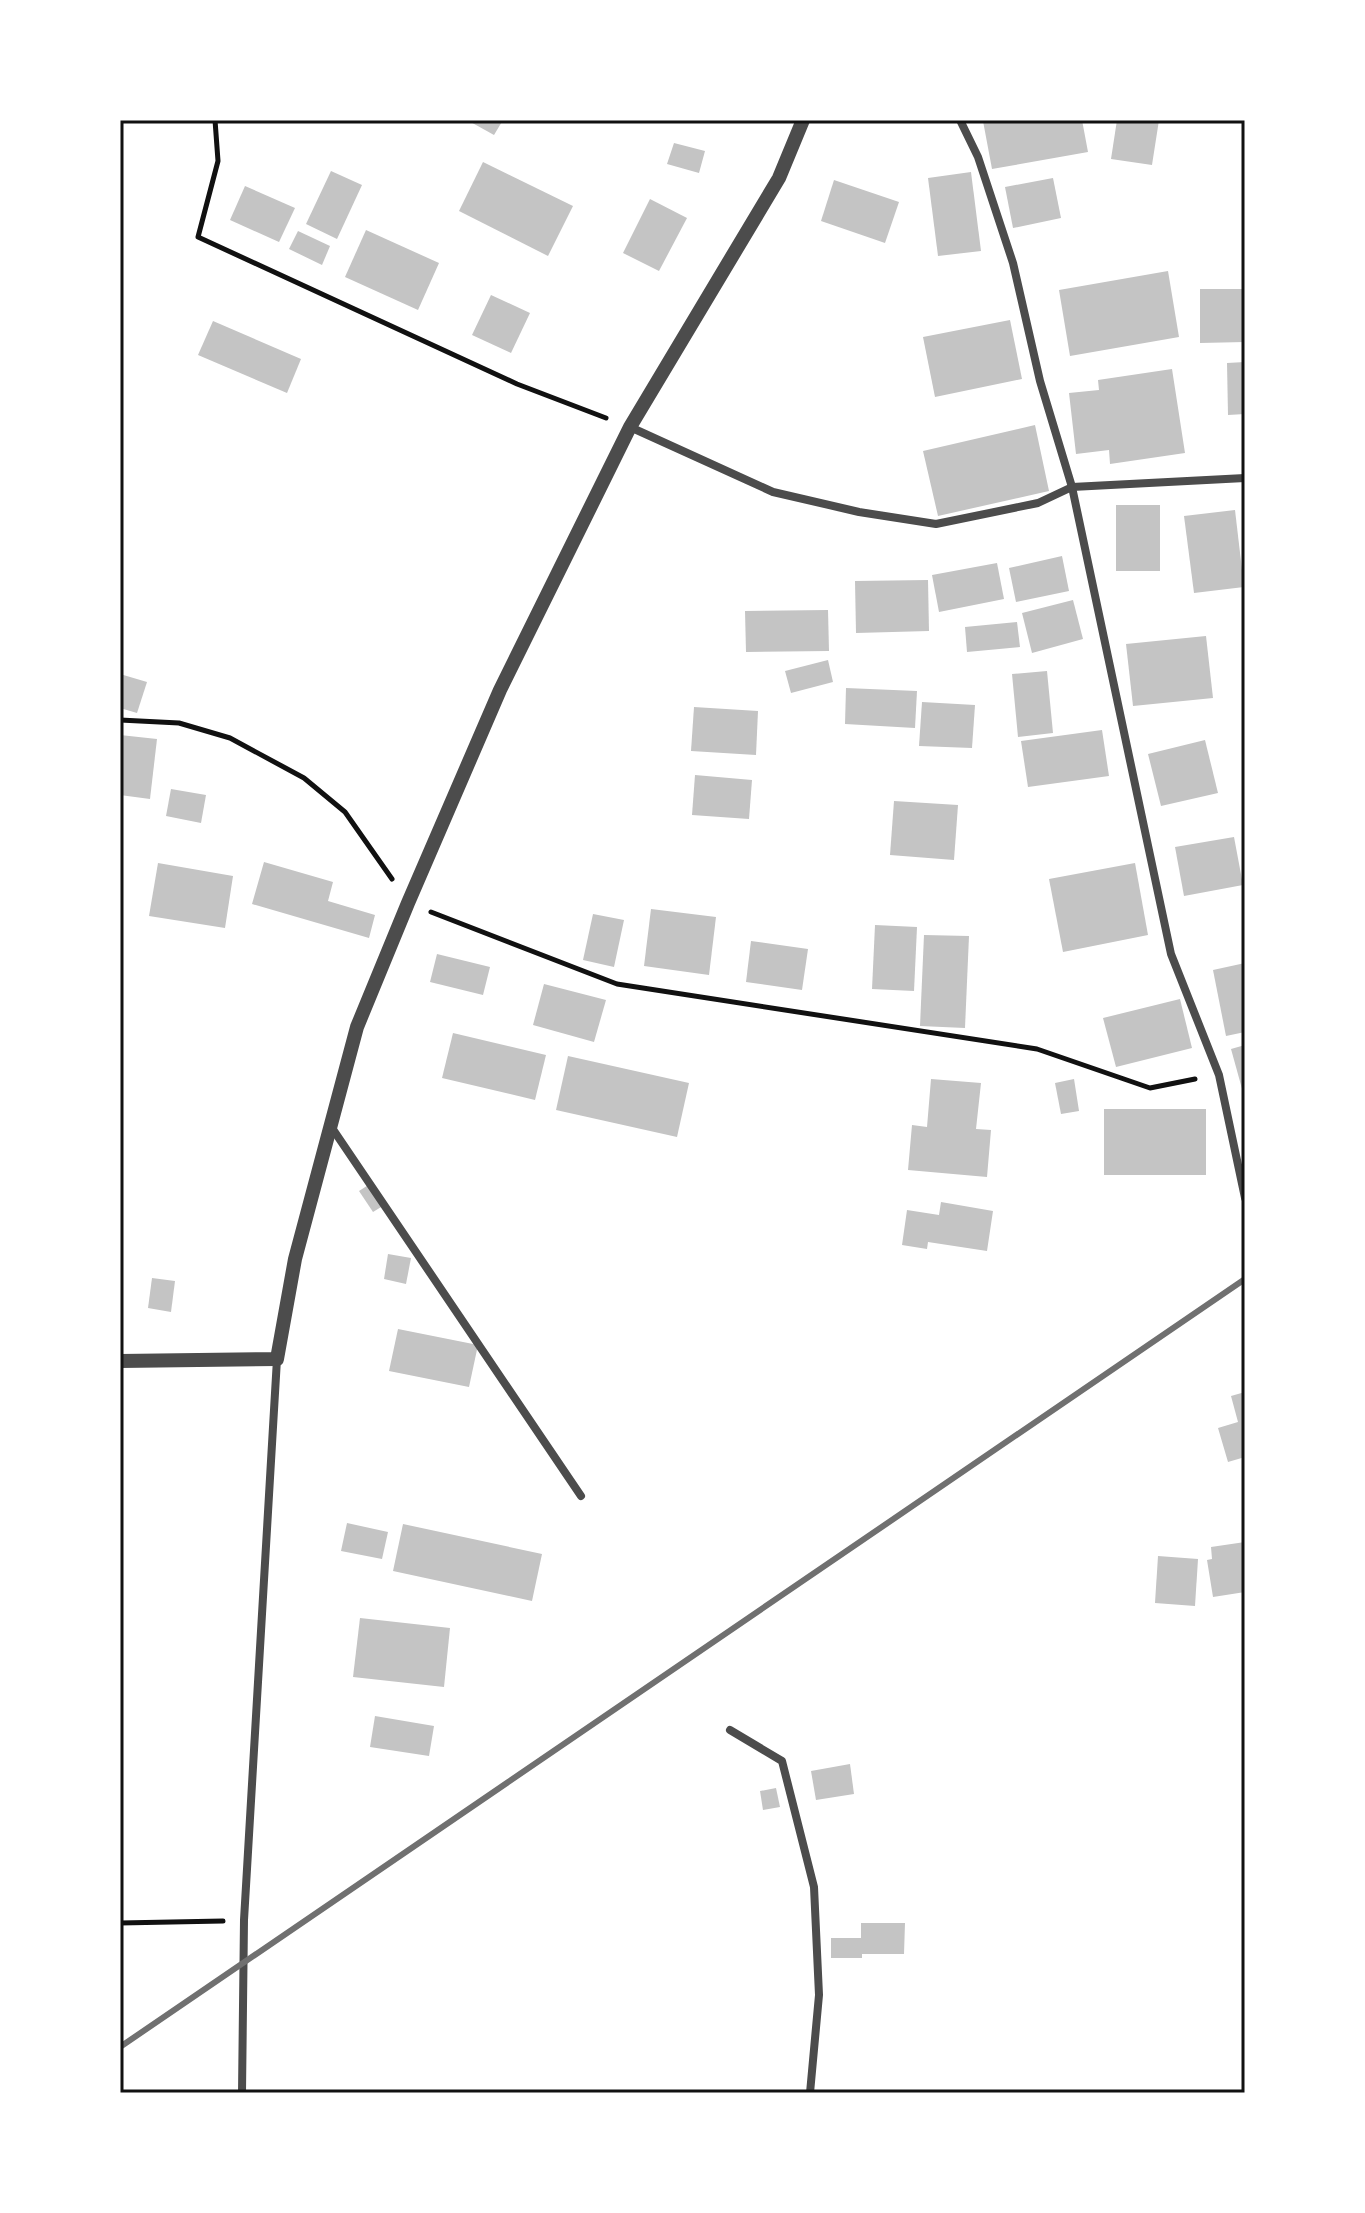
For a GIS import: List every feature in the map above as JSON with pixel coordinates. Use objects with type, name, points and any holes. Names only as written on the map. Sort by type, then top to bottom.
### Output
[{"type":"street","points":[[242,2093],[244,1920],[277,1359],[295,1259],[357,1027],[500,690],[630,427],[779,178],[803,120]]},
{"type":"street","points":[[960,120],[978,157],[1013,263],[1040,381],[1072,487],[1171,954],[1219,1075],[1245,1198]]},
{"type":"street","points":[[630,427],[773,492],[859,512],[936,524],[1038,503],[1072,487],[1245,478]]},
{"type":"street","points":[[330,1125],[581,1496]]},
{"type":"street","points":[[120,1361],[277,1359]]},
{"type":"street","points":[[730,1730],[782,1761],[814,1887],[819,1995],[810,2093]]},
{"type":"path","points":[[215,120],[218,161],[198,237],[517,384],[630,427]]},
{"type":"path","points":[[120,720],[179,723],[230,738],[304,778],[345,812],[408,903],[617,984],[1037,1049],[1150,1088],[1219,1075]]},
{"type":"path","points":[[120,1923],[244,1920]]},
{"type":"building","points":[[467,120],[503,120],[494,135]]},
{"type":"building","points":[[1082,120],[1088,152],[992,169],[983,121]]},
{"type":"building","points":[[1117,120],[1159,120],[1152,165],[1111,159]]},
{"type":"building","points":[[674,143],[705,151],[699,173],[667,164]]},
{"type":"building","points":[[483,162],[573,206],[548,256],[459,211]]},
{"type":"building","points":[[331,171],[362,185],[337,239],[306,224]]},
{"type":"building","points":[[971,172],[981,251],[938,256],[928,178]]},
{"type":"building","points":[[1053,178],[1061,218],[1013,228],[1005,187]]},
{"type":"building","points":[[834,180],[899,202],[885,243],[821,221]]},
{"type":"building","points":[[245,186],[295,208],[279,242],[230,220]]},
{"type":"building","points":[[650,199],[687,218],[659,271],[623,253]]},
{"type":"building","points":[[366,230],[439,263],[418,310],[345,277]]},
{"type":"building","points":[[298,231],[330,246],[322,265],[289,249]]},
{"type":"building","points":[[1168,271],[1179,337],[1070,356],[1059,290]]},
{"type":"building","points":[[1200,289],[1245,289],[1245,342],[1200,343]]},
{"type":"building","points":[[491,295],[530,313],[511,353],[472,335]]},
{"type":"building","points":[[1010,320],[1022,379],[935,397],[923,337]]},
{"type":"building","points":[[213,321],[301,359],[287,393],[198,355]]},
{"type":"building","points":[[1245,362],[1245,414],[1228,415],[1227,363]]},
{"type":"building","points":[[1172,369],[1185,453],[1110,464],[1109,450],[1076,454],[1069,393],[1099,390],[1098,380]]},
{"type":"building","points":[[1035,425],[1049,491],[938,516],[923,451]]},
{"type":"building","points":[[1116,505],[1160,505],[1160,571],[1116,571]]},
{"type":"building","points":[[1235,510],[1244,587],[1194,593],[1184,516]]},
{"type":"building","points":[[1062,556],[1069,591],[1016,602],[1009,568]]},
{"type":"building","points":[[997,563],[1004,599],[939,612],[932,575]]},
{"type":"building","points":[[928,580],[929,631],[856,633],[855,581]]},
{"type":"building","points":[[1073,600],[1083,639],[1032,653],[1022,613]]},
{"type":"building","points":[[828,610],[829,651],[746,652],[745,611]]},
{"type":"building","points":[[1017,622],[1020,647],[967,652],[965,627]]},
{"type":"building","points":[[1206,636],[1213,698],[1133,706],[1126,644]]},
{"type":"building","points":[[828,660],[833,682],[791,693],[785,671]]},
{"type":"building","points":[[1047,671],[1053,733],[1018,737],[1012,674]]},
{"type":"building","points":[[120,674],[147,682],[137,713],[120,708]]},
{"type":"building","points":[[846,688],[917,691],[915,728],[845,724]]},
{"type":"building","points":[[922,702],[975,705],[972,748],[919,746]]},
{"type":"building","points":[[694,707],[758,711],[756,755],[691,751]]},
{"type":"building","points":[[1102,730],[1109,776],[1028,787],[1021,741]]},
{"type":"building","points":[[120,735],[157,739],[150,799],[120,795]]},
{"type":"building","points":[[1205,740],[1218,793],[1161,806],[1148,754]]},
{"type":"building","points":[[695,775],[752,780],[749,819],[692,815]]},
{"type":"building","points":[[171,789],[206,795],[201,823],[166,816]]},
{"type":"building","points":[[894,801],[958,805],[954,860],[890,855]]},
{"type":"building","points":[[1234,837],[1243,885],[1184,896],[1175,847]]},
{"type":"building","points":[[264,862],[333,882],[328,901],[375,915],[369,938],[252,904]]},
{"type":"building","points":[[158,863],[233,876],[225,928],[149,916]]},
{"type":"building","points":[[1135,863],[1148,935],[1063,952],[1049,879]]},
{"type":"building","points":[[651,909],[716,917],[709,975],[644,966]]},
{"type":"building","points":[[593,914],[624,920],[614,967],[583,960]]},
{"type":"building","points":[[875,925],[917,927],[914,991],[872,989]]},
{"type":"building","points":[[924,935],[969,936],[965,1028],[920,1026]]},
{"type":"building","points":[[751,941],[808,949],[802,990],[746,982]]},
{"type":"building","points":[[437,954],[490,967],[483,995],[430,982]]},
{"type":"building","points":[[1245,963],[1245,1032],[1226,1036],[1213,970]]},
{"type":"building","points":[[544,984],[606,1000],[594,1042],[533,1025]]},
{"type":"building","points":[[1180,999],[1192,1048],[1116,1067],[1103,1018]]},
{"type":"building","points":[[453,1033],[546,1055],[535,1100],[442,1078]]},
{"type":"building","points":[[1245,1045],[1245,1096],[1244,1096],[1231,1049]]},
{"type":"building","points":[[568,1056],[689,1083],[677,1137],[556,1110]]},
{"type":"building","points":[[931,1079],[981,1083],[976,1129],[991,1130],[987,1177],[908,1170],[912,1125],[927,1127]]},
{"type":"building","points":[[1074,1079],[1079,1111],[1061,1114],[1055,1083]]},
{"type":"building","points":[[1104,1109],[1206,1109],[1206,1175],[1104,1175]]},
{"type":"building","points":[[373,1182],[386,1204],[373,1212],[359,1191]]},
{"type":"building","points":[[941,1202],[993,1211],[987,1251],[928,1242],[927,1249],[902,1245],[907,1210],[939,1215]]},
{"type":"building","points":[[388,1254],[411,1258],[406,1284],[384,1279]]},
{"type":"building","points":[[152,1278],[175,1281],[171,1312],[148,1308]]},
{"type":"building","points":[[398,1329],[478,1345],[469,1387],[389,1371]]},
{"type":"building","points":[[1245,1392],[1245,1457],[1228,1462],[1218,1428],[1238,1422],[1231,1396]]},
{"type":"building","points":[[347,1523],[388,1532],[382,1559],[341,1551]]},
{"type":"building","points":[[403,1524],[542,1554],[532,1601],[393,1571]]},
{"type":"building","points":[[1245,1542],[1245,1592],[1213,1597],[1207,1560],[1212,1559],[1211,1547]]},
{"type":"building","points":[[1158,1556],[1198,1559],[1195,1606],[1155,1603]]},
{"type":"building","points":[[360,1618],[450,1628],[444,1687],[353,1677]]},
{"type":"building","points":[[375,1716],[434,1726],[429,1756],[370,1747]]},
{"type":"building","points":[[850,1764],[854,1794],[816,1800],[811,1771]]},
{"type":"building","points":[[776,1788],[780,1807],[763,1810],[760,1791]]},
{"type":"building","points":[[861,1923],[905,1923],[904,1954],[831,1958],[831,1938],[861,1938]]},
{"type":"railway","points":[[120,2047],[1245,1279]]}]
